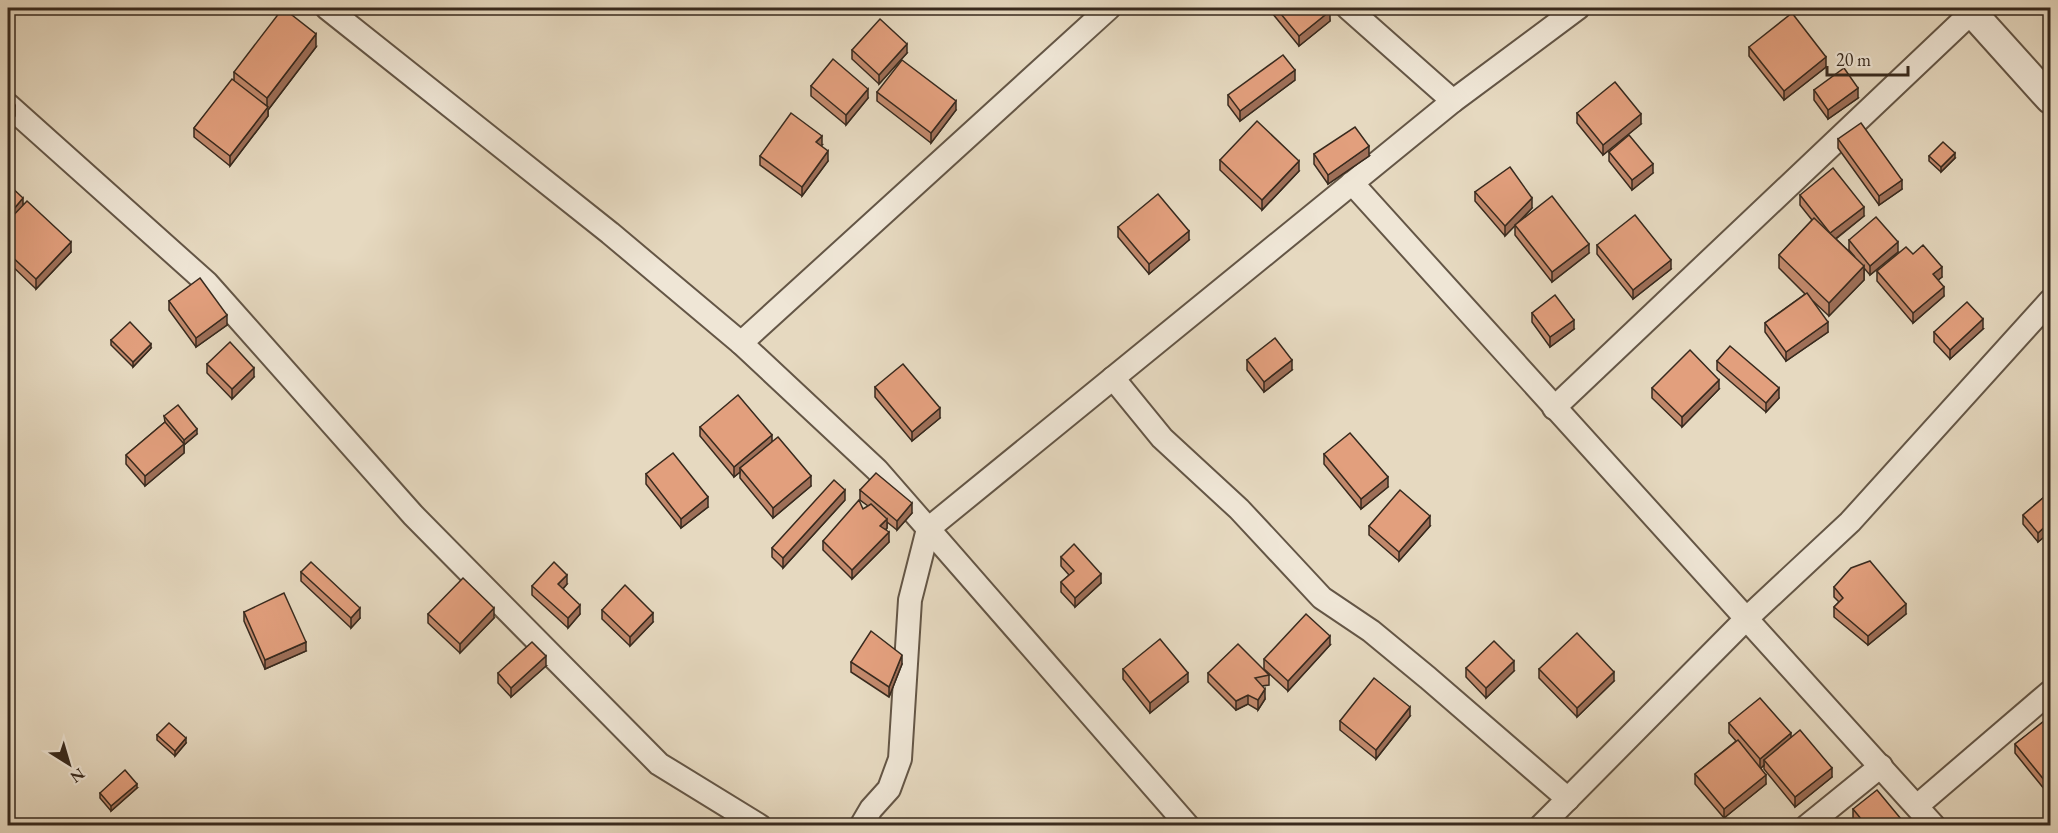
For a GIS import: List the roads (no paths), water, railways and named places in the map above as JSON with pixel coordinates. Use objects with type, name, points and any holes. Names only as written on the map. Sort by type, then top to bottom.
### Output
[{"type":"street","points":[[327,8],[610,233],[741,344],[878,470],[1188,825]]},
{"type":"street","points":[[741,344],[1109,8]]},
{"type":"street","points":[[1348,8],[1453,101]]},
{"type":"street","points":[[861,825],[871,809],[889,789],[900,759],[910,600],[928,529],[1453,101],[1578,8]]},
{"type":"street","points":[[1554,408],[1970,10],[2050,99]]},
{"type":"street","points":[[8,105],[207,283],[413,515],[597,704],[659,764],[760,825]]},
{"type":"street","points":[[1352,183],[1934,825]]},
{"type":"street","points":[[1541,825],[1746,619],[1851,522],[2050,301]]},
{"type":"street","points":[[1113,378],[1162,438],[1239,509],[1322,598],[1371,631],[1568,799]]},
{"type":"street","points":[[1917,806],[2050,692]]},
{"type":"street","points":[[1807,825],[1881,766]]}]
